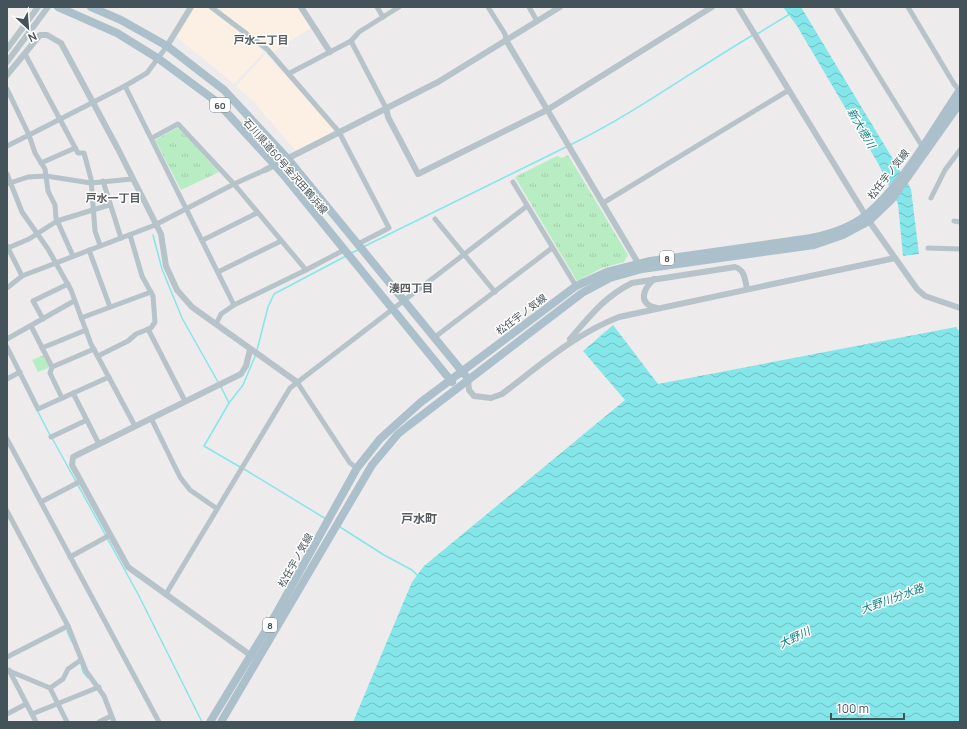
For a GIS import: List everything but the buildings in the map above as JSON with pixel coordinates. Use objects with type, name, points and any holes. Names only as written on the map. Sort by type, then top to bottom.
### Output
[{"type":"main road","name":"石川県道60号金沢田鶴浜線","points":[[58,7],[117,33],[160,58],[217,102],[275,165],[457,387]]},
{"type":"main road","name":"石川県道60号金沢田鶴浜線","points":[[91,7],[121,20],[168,46],[224,90],[288,159],[468,379]]},
{"type":"main road","name":"松任宇ノ気線","points":[[909,172],[922,146],[960,91]]},
{"type":"main road","name":"松任宇ノ気線","points":[[335,520],[357,468],[380,439],[397,422],[450,379],[576,286],[607,272],[640,266],[814,245],[843,235],[868,218],[891,196],[960,103]]},
{"type":"main road","name":"松任宇ノ気線","points":[[210,722],[250,655],[335,520],[381,453],[403,430],[457,387],[582,293],[610,278],[640,266]]},
{"type":"main road","name":"松任宇ノ気線","points":[[221,722],[258,660],[330,528]]},
{"type":"street","points":[[7,49],[38,7]]},
{"type":"street","points":[[7,62],[48,7]]},
{"type":"street","points":[[7,146],[60,120],[147,73],[168,46],[191,7]]},
{"type":"street","points":[[211,7],[267,49],[290,73],[339,132],[389,228],[358,244]]},
{"type":"street","points":[[301,7],[330,52]]},
{"type":"street","points":[[377,7],[383,17]]},
{"type":"street","points":[[290,73],[351,41],[359,32],[399,7]]},
{"type":"street","points":[[488,7],[547,110],[640,266]]},
{"type":"street","points":[[528,7],[537,21]]},
{"type":"street","points":[[7,288],[22,276],[155,225],[234,184],[288,159],[438,82],[560,7]]},
{"type":"street","points":[[351,41],[418,174],[547,110],[712,7]]},
{"type":"street","points":[[738,7],[868,218],[917,289],[925,296],[960,308]]},
{"type":"street","points":[[836,7],[922,146]]},
{"type":"street","points":[[908,7],[960,91]]},
{"type":"street","points":[[7,75],[40,35],[47,35],[61,43],[161,234],[166,266],[177,290],[192,307],[250,350],[297,382],[350,463],[357,468]]},
{"type":"street","points":[[24,54],[78,153],[84,153],[91,183],[95,231],[100,245]]},
{"type":"street","points":[[125,86],[234,304]]},
{"type":"street","points":[[7,89],[29,135],[35,153],[41,163],[46,176],[48,191],[55,205],[57,221],[73,256]]},
{"type":"street","points":[[603,203],[789,90]]},
{"type":"street","points":[[152,138],[178,124],[234,184],[280,241],[306,270]]},
{"type":"street","points":[[41,163],[75,148]]},
{"type":"street","points":[[931,198],[945,170],[960,150]]},
{"type":"street","points":[[7,174],[9,183],[22,212],[38,233],[68,284],[94,349],[135,426]]},
{"type":"street","points":[[9,183],[28,177],[46,176],[91,183],[132,179]]},
{"type":"street","points":[[103,181],[121,238]]},
{"type":"street","points":[[513,182],[576,286]]},
{"type":"street","points":[[22,276],[9,256],[7,247],[38,233],[57,221],[110,205]]},
{"type":"street","points":[[166,594],[216,508],[290,388],[527,206]]},
{"type":"street","points":[[203,240],[258,213]]},
{"type":"street","points":[[435,219],[495,292]]},
{"type":"street","points":[[954,221],[960,222]]},
{"type":"street","points":[[98,356],[128,341],[136,334],[148,329],[155,322],[153,296],[142,276],[130,235]]},
{"type":"street","points":[[218,272],[280,241]]},
{"type":"street","points":[[435,337],[552,248]]},
{"type":"street","points":[[928,248],[960,249]]},
{"type":"street","points":[[89,250],[110,307]]},
{"type":"street","points":[[216,324],[221,314],[234,304],[306,270],[344,250]]},
{"type":"street","points":[[457,387],[468,390],[474,396],[491,398],[502,394],[564,347],[602,323],[630,313],[733,294],[747,289],[895,258]]},
{"type":"street","points":[[564,347],[598,305],[632,283],[656,278],[735,267],[744,273],[747,289]]},
{"type":"street","points":[[656,278],[646,286],[643,294],[646,301],[651,306],[658,308]]},
{"type":"street","points":[[43,319],[33,301],[68,284]]},
{"type":"street","points":[[81,318],[151,292]]},
{"type":"street","points":[[7,339],[74,301]]},
{"type":"street","points":[[31,326],[52,367],[50,373],[62,398]]},
{"type":"street","points":[[148,329],[185,401]]},
{"type":"street","points":[[42,348],[86,330]]},
{"type":"street","points":[[7,348],[38,409],[109,377]]},
{"type":"street","points":[[52,367],[94,349]]},
{"type":"street","points":[[250,350],[246,366],[241,374],[74,457],[72,465],[128,567],[258,660]]},
{"type":"street","points":[[7,379],[20,372]]},
{"type":"street","points":[[468,379],[468,390]]},
{"type":"street","points":[[73,393],[99,444]]},
{"type":"street","points":[[151,418],[180,477],[190,490],[216,508]]},
{"type":"street","points":[[51,437],[87,420]]},
{"type":"street","points":[[7,438],[159,722]]},
{"type":"street","points":[[41,502],[80,482]]},
{"type":"street","points":[[7,511],[68,626],[80,661],[97,688],[114,722]]},
{"type":"street","points":[[70,557],[110,536]]},
{"type":"street","points":[[7,657],[68,626]]},
{"type":"street","points":[[50,688],[63,679],[68,669],[80,661]]},
{"type":"street","points":[[8,670],[50,688],[67,722]]},
{"type":"street","points":[[8,670],[36,722]]},
{"type":"street","points":[[32,714],[97,688]]},
{"type":"street","points":[[7,714],[26,704]]},
{"type":"street","points":[[99,722],[111,716]]},
{"type":"shaded area","points":[[192,7],[207,7],[264,52],[234,84],[176,35]]},
{"type":"shaded area","points":[[217,7],[297,7],[311,28],[273,52]]},
{"type":"shaded area","points":[[266,54],[334,128],[333,132],[297,150],[294,149],[254,102],[236,86]]},
{"type":"green space","points":[[177,128],[219,172],[181,190],[155,140]]},
{"type":"green space","points":[[568,155],[628,255],[624,262],[602,268],[577,281],[515,177],[557,156],[562,158]]},
{"type":"green space","points":[[44,355],[50,367],[38,372],[32,360]]},
{"type":"water","name":"新大徳川","points":[[783,7],[801,7],[911,189],[919,254],[903,256],[898,204],[879,165],[797,26]]},
{"type":"water","points":[[613,325],[658,384],[956,327],[960,332],[960,722],[353,722],[412,582],[424,566],[625,400],[583,351]]},
{"type":"waterway","points":[[757,34],[790,14]]},
{"type":"waterway","points":[[570,145],[617,120],[753,35]]},
{"type":"waterway","points":[[363,247],[566,147]]},
{"type":"waterway","points":[[153,235],[162,269],[182,318],[218,382]]},
{"type":"waterway","points":[[351,253],[358,250]]},
{"type":"waterway","points":[[257,350],[268,307],[274,294],[346,256]]},
{"type":"waterway","points":[[240,467],[204,446],[229,403],[243,385],[256,354]]},
{"type":"waterway","points":[[220,385],[229,403]]},
{"type":"waterway","points":[[37,410],[50,435]]},
{"type":"waterway","points":[[52,438],[138,594],[202,722]]},
{"type":"waterway","points":[[244,469],[326,519]]},
{"type":"waterway","points":[[340,527],[384,555],[412,570],[418,576]]},
{"type":"waterway","points":[[67,631],[72,642]]},
{"type":"waterway","points":[[81,664],[83,672],[88,678]]},
{"type":"district","name":"戸水二丁目","points":[[261,39]]},
{"type":"district","name":"戸水一丁目","points":[[113,197]]},
{"type":"district","name":"湊四丁目","points":[[411,287]]},
{"type":"district","name":"戸水町","points":[[419,518]]},
{"type":"water label","name":"大野川分水路","points":[[892,598]]},
{"type":"water label","name":"大野川","points":[[794,637]]}]
